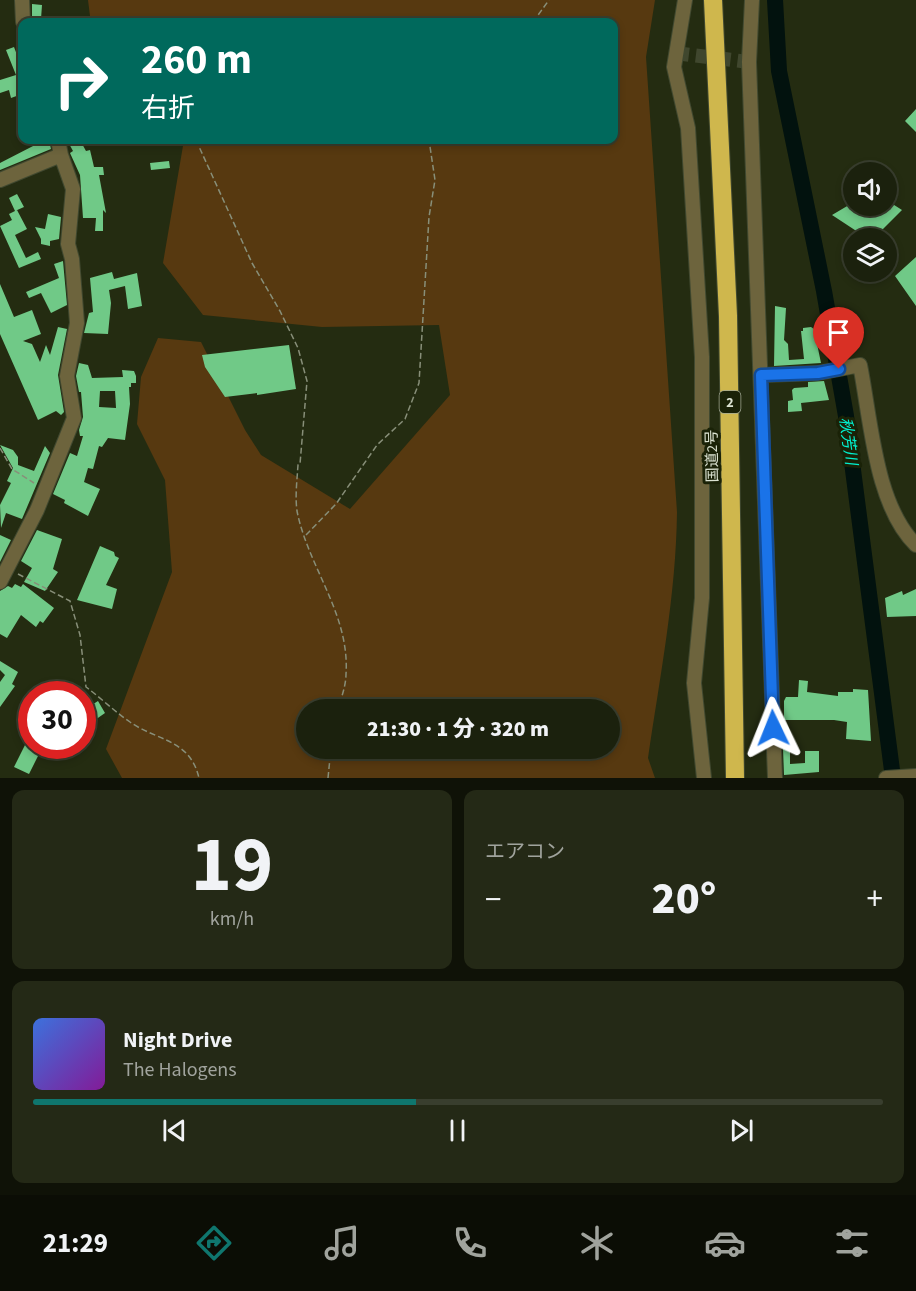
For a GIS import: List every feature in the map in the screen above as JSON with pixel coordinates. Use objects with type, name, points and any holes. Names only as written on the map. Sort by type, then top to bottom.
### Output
[{"type":"highway","name":"国道2号","points":[[713,0],[728,316],[735,778]]},
{"type":"street","points":[[22,0],[22,18]]},
{"type":"street","points":[[685,0],[674,67],[688,128],[702,345],[702,598],[694,683],[704,778]]},
{"type":"street","points":[[752,0],[749,62],[775,778]]},
{"type":"street","points":[[0,582],[45,489],[74,418],[67,376],[77,323],[72,259],[68,244],[73,189],[59,144]]},
{"type":"street","points":[[0,180],[61,155]]},
{"type":"street","points":[[761,375],[818,373],[860,365],[886,498],[897,522],[916,545]]},
{"type":"street","points":[[886,778],[916,776]]},
{"type":"path","points":[[536,18],[549,0]]},
{"type":"path","points":[[198,144],[252,263],[280,310],[298,348],[307,381],[297,511],[305,536],[332,599],[344,641],[346,677],[341,699]]},
{"type":"path","points":[[305,536],[336,504],[377,445],[405,419],[419,383],[429,218],[435,180],[430,144]]},
{"type":"path","points":[[0,448],[12,469],[45,489]]},
{"type":"path","points":[[8,568],[70,601],[80,635],[86,687],[132,723],[180,747],[191,757],[199,778]]},
{"type":"path","points":[[328,778],[330,759]]},
{"type":"shaded area","points":[[88,0],[655,0],[646,57],[677,512],[671,605],[648,758],[655,778],[122,778],[106,749],[172,572],[165,480],[137,424],[141,377],[158,338],[201,342],[245,430],[261,455],[350,509],[450,395],[439,325],[322,327],[203,315],[163,263],[183,144],[618,144],[618,18],[93,18],[90,16]]},
{"type":"building","points":[[32,4],[42,5],[41,18],[32,18]]},
{"type":"building","points":[[14,47],[18,58],[18,95],[11,98],[9,90],[0,93],[0,80],[16,75],[6,50]]},
{"type":"building","points":[[916,109],[916,132],[905,121]]},
{"type":"building","points":[[50,144],[51,149],[0,170],[0,163],[35,145]]},
{"type":"building","points":[[69,144],[82,144],[86,151],[90,150],[94,167],[103,167],[104,175],[99,175],[106,213],[103,210],[103,231],[95,231],[96,218],[83,218],[80,175],[70,153],[73,151]]},
{"type":"building","points":[[169,161],[170,168],[151,170],[150,163]]},
{"type":"building","points":[[17,194],[24,207],[15,211],[9,198]]},
{"type":"building","points":[[843,208],[843,216],[896,216],[884,228],[852,228],[832,215]]},
{"type":"building","points":[[17,210],[27,229],[15,235],[26,258],[38,252],[41,259],[19,268],[0,226],[12,220],[9,214]]},
{"type":"building","points":[[48,214],[61,217],[59,239],[50,241],[50,246],[41,244],[35,227],[45,229]]},
{"type":"building","points":[[916,257],[916,306],[897,279],[897,274]]},
{"type":"building","points":[[63,261],[67,305],[51,313],[41,293],[29,298],[26,292],[59,278],[54,264]]},
{"type":"building","points":[[112,272],[114,279],[137,273],[142,306],[128,309],[125,286],[109,290],[111,303],[108,334],[84,333],[89,313],[93,312],[90,278]]},
{"type":"building","points":[[0,284],[14,317],[32,310],[41,334],[23,341],[32,344],[40,362],[46,345],[50,355],[58,327],[67,329],[58,375],[64,412],[61,415],[56,411],[38,420],[0,334]]},
{"type":"building","points":[[775,306],[786,308],[784,340],[788,344],[789,360],[804,359],[801,331],[803,328],[811,327],[814,329],[821,363],[774,366]]},
{"type":"building","points":[[289,345],[296,389],[257,395],[257,393],[225,397],[205,367],[202,355]]},
{"type":"building","points":[[79,363],[88,365],[92,378],[123,377],[122,370],[134,371],[136,376],[136,383],[131,383],[129,387],[130,404],[125,440],[108,438],[102,447],[99,446],[93,469],[88,468],[84,482],[100,489],[88,516],[53,494],[70,453],[77,456],[83,436],[80,436],[79,430],[83,417],[81,392],[79,392],[76,376]],"holes":[[[100,391],[115,391],[116,408],[99,407]]]},
{"type":"building","points":[[824,381],[829,400],[801,403],[802,411],[788,412],[788,401],[793,400],[792,390],[794,388],[808,387],[808,382]]},
{"type":"building","points":[[0,445],[13,450],[18,457],[18,465],[34,471],[45,446],[50,453],[22,519],[6,513],[1,528],[0,505],[11,483],[7,481],[13,468]]},
{"type":"building","points":[[37,530],[62,539],[53,569],[58,572],[45,591],[24,582],[32,568],[21,561]]},
{"type":"building","points":[[0,535],[11,540],[0,562]]},
{"type":"building","points":[[100,546],[114,552],[119,558],[106,585],[117,589],[112,609],[77,600]]},
{"type":"building","points":[[15,584],[21,587],[23,584],[54,608],[43,623],[40,621],[36,627],[21,615],[7,638],[0,634],[0,591],[8,586],[12,588]]},
{"type":"building","points":[[916,589],[916,616],[887,617],[885,598],[902,591],[903,595]]},
{"type":"building","points":[[0,661],[18,672],[12,684],[15,686],[0,707],[0,682],[5,675],[0,670]]},
{"type":"building","points":[[799,680],[808,681],[807,692],[838,696],[838,692],[853,692],[853,689],[868,690],[871,741],[846,739],[847,722],[784,720],[784,701],[786,697],[798,697]]},
{"type":"building","points":[[98,701],[105,713],[96,719],[96,702]]},
{"type":"building","points":[[783,748],[790,748],[790,764],[805,763],[805,751],[819,751],[819,772],[784,775]]},
{"type":"building","points":[[18,759],[36,759],[29,774],[14,767]]},
{"type":"waterway","name":"秋芳川","points":[[775,0],[779,71],[824,291],[846,416],[893,778]]},
{"type":"tunnel","points":[[675,53],[749,62]]},
{"type":"route","points":[[773,728],[761,375],[818,373],[839,369]]}]
